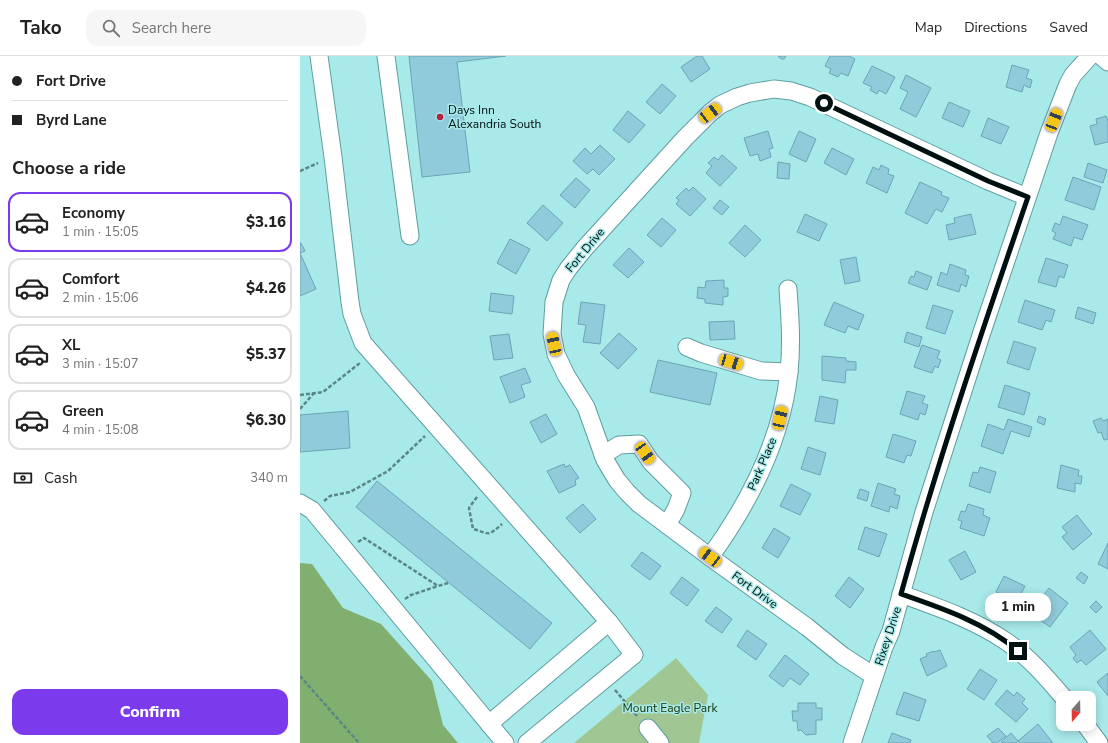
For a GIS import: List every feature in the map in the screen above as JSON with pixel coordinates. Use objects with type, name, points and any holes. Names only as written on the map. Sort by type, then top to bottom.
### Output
[{"type":"street","points":[[319,56],[352,314],[363,343],[609,622],[634,655],[527,743]]},
{"type":"street","points":[[386,56],[410,236]]},
{"type":"street","name":"Rixey Drive","points":[[852,743],[884,647],[891,631],[924,512],[1028,197],[1068,84],[1073,75],[1090,56]]},
{"type":"street","points":[[1101,56],[1108,62]]},
{"type":"street","name":"Fort Drive","points":[[874,676],[843,656],[807,627],[667,525],[639,504],[627,492],[617,480],[603,455],[586,407],[566,375],[556,354],[552,334],[554,302],[562,280],[568,269],[584,249],[685,138],[720,105],[750,93],[774,89],[791,91],[810,97],[988,181],[1028,197]]},
{"type":"street","name":"Park Place","points":[[710,557],[742,509],[760,474],[780,418],[789,372],[791,332],[788,289]]},
{"type":"street","points":[[687,346],[701,353],[761,371],[789,372]]},
{"type":"street","points":[[603,455],[619,446],[639,444],[651,462],[682,493],[676,509],[667,525]]},
{"type":"street","points":[[306,507],[346,550],[505,743]]},
{"type":"street","points":[[901,594],[945,610],[993,633],[1008,643],[1037,668],[1058,691]]},
{"type":"street","points":[[489,724],[609,622]]},
{"type":"street","points":[[648,728],[660,743]]},
{"type":"street","points":[[1090,731],[1099,743]]},
{"type":"path","points":[[300,395],[323,392],[373,353]]},
{"type":"path","points":[[300,409],[314,393]]},
{"type":"path","points":[[306,507],[330,496],[350,492],[388,471],[436,425]]},
{"type":"path","points":[[488,485],[469,508],[473,529],[488,534],[492,533],[513,514]]},
{"type":"path","points":[[346,550],[364,538],[438,586]]},
{"type":"path","points":[[422,592],[448,582]]},
{"type":"path","points":[[300,676],[359,743]]},
{"type":"path","points":[[623,700],[635,714]]},
{"type":"green space","points":[[300,563],[312,564],[343,608],[381,624],[432,681],[443,725],[458,743],[300,743]]},
{"type":"green space","name":"Mount Eagle Park","points":[[676,658],[708,695],[699,743],[574,743]]},
{"type":"building","name":"Days Inn Alexandria South","points":[[409,56],[506,56],[457,62],[470,172],[422,177]]},
{"type":"building","points":[[697,56],[702,56],[710,69],[691,82],[681,67]]},
{"type":"building","points":[[778,56],[786,56],[784,59],[781,59]]},
{"type":"building","points":[[830,56],[849,56],[855,59],[848,76],[841,73],[838,77],[829,73],[831,69],[825,66]]},
{"type":"building","points":[[1012,65],[1029,70],[1026,78],[1032,80],[1030,88],[1024,85],[1022,92],[1006,87]]},
{"type":"building","points":[[872,66],[895,77],[886,94],[879,90],[877,94],[870,90],[872,87],[863,83]]},
{"type":"building","points":[[906,75],[931,88],[916,117],[900,109],[908,92],[900,88]]},
{"type":"building","points":[[662,84],[676,96],[660,114],[646,102]]},
{"type":"building","points":[[949,102],[970,111],[963,127],[942,118]]},
{"type":"building","points":[[628,111],[645,125],[629,143],[613,130]]},
{"type":"building","points":[[1106,116],[1108,121],[1108,142],[1095,145],[1090,126],[1097,124],[1096,119]]},
{"type":"building","points":[[988,118],[1009,127],[1001,144],[981,136]]},
{"type":"building","points":[[768,131],[773,148],[769,149],[771,157],[760,161],[758,154],[750,156],[744,138]]},
{"type":"building","points":[[799,131],[816,139],[806,162],[789,154]]},
{"type":"building","points":[[600,145],[615,159],[599,175],[593,169],[587,174],[573,161],[585,148],[591,154]]},
{"type":"building","points":[[832,148],[854,159],[846,175],[824,163]]},
{"type":"building","points":[[722,155],[737,168],[720,186],[706,173],[712,166],[708,163],[714,157],[718,160]]},
{"type":"building","points":[[778,162],[790,164],[789,179],[777,178]]},
{"type":"building","points":[[1088,163],[1107,170],[1103,183],[1084,177]]},
{"type":"building","points":[[881,165],[889,169],[888,174],[894,176],[887,193],[866,183],[873,167],[879,170]]},
{"type":"building","points":[[1073,177],[1101,187],[1094,210],[1065,200]]},
{"type":"building","points":[[576,178],[590,190],[575,208],[560,195]]},
{"type":"building","points":[[920,182],[942,192],[941,195],[949,198],[942,212],[936,209],[927,224],[905,213]]},
{"type":"building","points":[[693,187],[706,199],[690,216],[676,204],[679,200],[676,198],[686,188],[689,191]]},
{"type":"building","points":[[720,200],[729,207],[722,215],[713,208]]},
{"type":"building","points":[[543,205],[563,223],[547,241],[527,223]]},
{"type":"building","points":[[805,214],[827,224],[819,241],[797,232]]},
{"type":"building","points":[[971,214],[976,234],[949,240],[946,225],[955,223],[954,218]]},
{"type":"building","points":[[1063,216],[1088,225],[1082,240],[1074,237],[1071,246],[1053,239],[1056,233],[1052,231],[1055,223],[1060,225]]},
{"type":"building","points":[[662,218],[676,230],[661,247],[647,235]]},
{"type":"building","points":[[745,225],[761,240],[745,257],[729,243]]},
{"type":"building","points":[[510,239],[530,249],[516,274],[497,263]]},
{"type":"building","points":[[300,243],[305,251],[300,253]]},
{"type":"building","points":[[629,248],[644,262],[628,278],[613,265]]},
{"type":"building","points":[[300,253],[316,289],[300,296]]},
{"type":"building","points":[[856,257],[860,281],[845,284],[840,260]]},
{"type":"building","points":[[1046,258],[1068,265],[1064,278],[1059,276],[1056,287],[1038,282]]},
{"type":"building","points":[[950,264],[966,270],[965,275],[969,276],[966,287],[961,284],[959,292],[937,285],[941,272],[947,275]]},
{"type":"building","points":[[916,271],[932,277],[927,290],[908,283],[911,276],[914,277]]},
{"type":"building","points":[[724,280],[724,288],[728,288],[728,296],[723,297],[723,305],[705,303],[705,299],[697,298],[698,287],[705,288],[706,281]]},
{"type":"building","points":[[491,293],[514,296],[512,314],[489,311]]},
{"type":"building","points":[[1025,300],[1055,310],[1051,322],[1046,320],[1042,330],[1018,322]]},
{"type":"building","points":[[581,302],[605,305],[600,344],[583,342],[586,325],[578,324]]},
{"type":"building","points":[[834,302],[864,315],[858,330],[848,326],[845,333],[824,325]]},
{"type":"building","points":[[933,305],[953,311],[945,334],[926,328]]},
{"type":"building","points":[[1078,307],[1096,313],[1093,324],[1075,318]]},
{"type":"building","points":[[734,321],[735,339],[710,340],[709,322]]},
{"type":"building","points":[[907,332],[922,337],[919,347],[904,342]]},
{"type":"building","points":[[619,333],[637,349],[618,369],[600,353]]},
{"type":"building","points":[[509,334],[513,358],[494,360],[490,336]]},
{"type":"building","points":[[1014,341],[1036,348],[1029,370],[1007,363]]},
{"type":"building","points":[[922,345],[940,351],[937,358],[941,360],[938,368],[935,366],[932,373],[914,367]]},
{"type":"building","points":[[822,356],[846,358],[846,361],[856,362],[856,370],[846,370],[845,383],[822,380]]},
{"type":"building","points":[[658,360],[717,373],[710,405],[650,392]]},
{"type":"building","points":[[525,368],[531,382],[521,385],[525,397],[510,403],[500,377]]},
{"type":"building","points":[[1005,385],[1030,393],[1024,415],[998,407]]},
{"type":"building","points":[[907,391],[925,396],[922,403],[928,405],[925,415],[920,413],[918,420],[900,414]]},
{"type":"building","points":[[820,396],[838,400],[834,424],[815,421]]},
{"type":"building","points":[[348,411],[350,448],[300,452],[300,415]]},
{"type":"building","points":[[546,414],[557,434],[541,443],[530,422]]},
{"type":"building","points":[[1039,416],[1046,419],[1044,425],[1037,422]]},
{"type":"building","points":[[1101,418],[1103,421],[1108,419],[1108,439],[1104,440],[1101,432],[1098,433],[1093,421]]},
{"type":"building","points":[[1008,419],[1032,427],[1029,437],[1011,431],[1003,454],[981,446],[988,424],[1004,430]]},
{"type":"building","points":[[893,434],[916,441],[911,456],[907,455],[904,463],[886,457]]},
{"type":"building","points":[[808,447],[826,453],[820,475],[801,469]]},
{"type":"building","points":[[564,464],[565,467],[570,465],[579,478],[575,480],[576,485],[559,493],[547,471]]},
{"type":"building","points":[[1061,465],[1079,470],[1078,476],[1082,476],[1081,484],[1075,483],[1075,492],[1057,488]]},
{"type":"building","points":[[980,467],[996,472],[990,493],[969,486],[973,472],[978,473]]},
{"type":"building","points":[[377,481],[552,623],[530,649],[356,507]]},
{"type":"building","points":[[878,483],[896,489],[894,494],[900,496],[897,509],[890,506],[889,512],[871,506]]},
{"type":"building","points":[[791,484],[811,494],[800,515],[780,506]]},
{"type":"building","points":[[860,489],[869,492],[867,501],[857,498]]},
{"type":"building","points":[[583,504],[596,519],[580,533],[566,518]]},
{"type":"building","points":[[968,504],[984,509],[983,515],[990,518],[984,536],[960,528],[962,521],[958,520],[961,511],[965,512]]},
{"type":"building","points":[[1077,515],[1092,534],[1073,550],[1062,537],[1067,533],[1062,527]]},
{"type":"building","points":[[865,527],[887,534],[879,557],[858,549]]},
{"type":"building","points":[[774,528],[790,538],[778,558],[762,548]]},
{"type":"building","points":[[1108,543],[1108,569],[1098,564]]},
{"type":"building","points":[[965,551],[976,572],[961,580],[949,560]]},
{"type":"building","points":[[642,552],[661,566],[650,580],[631,566]]},
{"type":"building","points":[[1081,572],[1088,577],[1084,584],[1076,578]]},
{"type":"building","points":[[1004,576],[1025,586],[1017,602],[996,592]]},
{"type":"building","points":[[682,577],[699,590],[687,606],[670,593]]},
{"type":"building","points":[[849,577],[864,589],[850,608],[835,596]]},
{"type":"building","points":[[1049,588],[1068,603],[1050,627],[1030,613]]},
{"type":"building","points":[[1096,601],[1102,607],[1096,613],[1090,607]]},
{"type":"building","points":[[716,607],[732,619],[722,633],[705,621]]},
{"type":"building","points":[[747,630],[767,644],[756,660],[737,646]]},
{"type":"building","points":[[1090,630],[1106,649],[1086,665],[1081,660],[1077,663],[1073,658],[1076,655],[1070,647]]},
{"type":"building","points":[[940,650],[947,666],[927,676],[920,659],[927,656],[926,654]]},
{"type":"building","points":[[785,655],[809,674],[800,685],[790,678],[783,687],[769,676]]},
{"type":"building","points":[[980,669],[997,680],[984,700],[967,689]]},
{"type":"building","points":[[1108,673],[1108,696],[1097,682]]},
{"type":"building","points":[[1007,690],[1014,696],[1017,692],[1025,699],[1022,703],[1028,709],[1016,722],[995,704]]},
{"type":"building","points":[[904,692],[926,700],[919,721],[896,714]]},
{"type":"building","points":[[798,703],[816,703],[816,708],[822,708],[822,720],[816,720],[816,734],[806,735],[801,730],[798,731],[797,721],[793,721],[792,711],[798,711]]},
{"type":"building","points":[[1038,724],[1053,743],[1020,743],[1018,741]]},
{"type":"building","points":[[998,728],[1006,736],[997,743],[993,743],[987,736]]},
{"type":"building","points":[[892,733],[911,740],[910,743],[888,743]]},
{"type":"building","points":[[1011,733],[1018,741],[1016,743],[1001,742]]},
{"type":"place","name":"Days Inn Alexandria South","points":[[440,117]]},
{"type":"route","points":[[824,103],[928,151],[988,181],[1028,197],[982,332],[924,512],[901,594],[945,610],[981,627],[993,633],[1018,651]]}]
